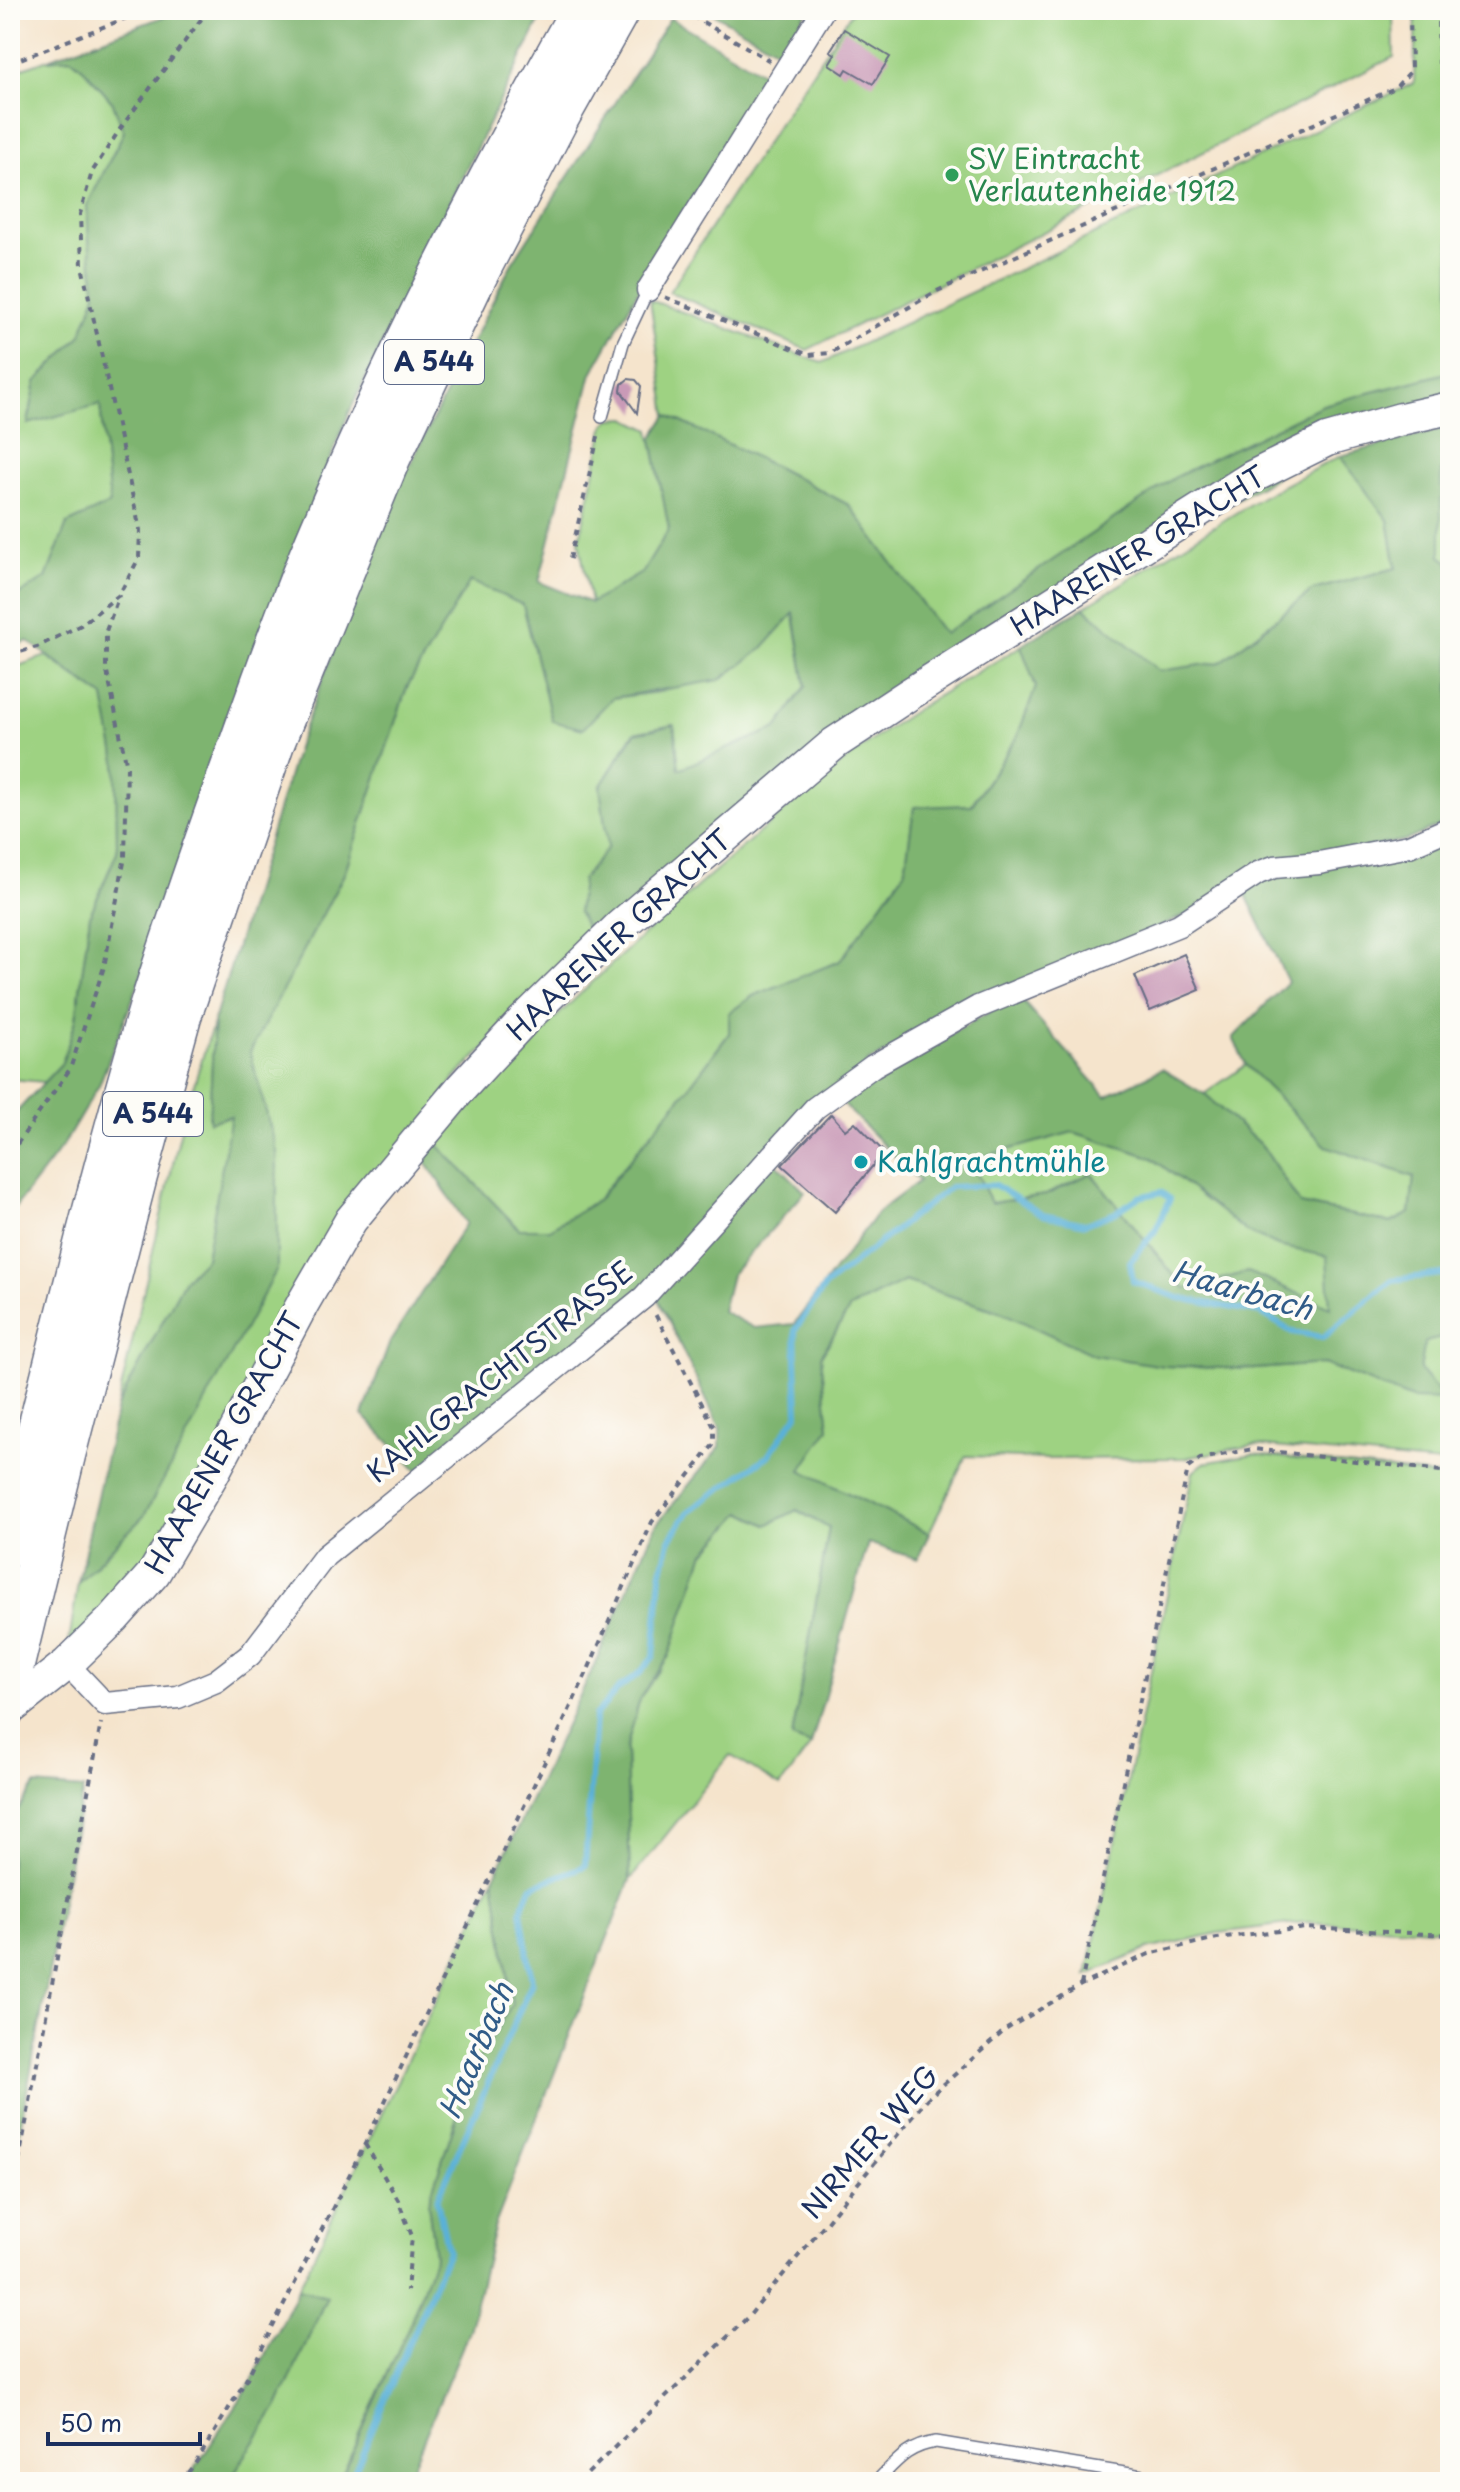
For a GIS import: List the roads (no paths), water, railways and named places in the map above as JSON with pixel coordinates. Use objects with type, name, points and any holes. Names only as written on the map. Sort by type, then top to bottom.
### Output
[{"type":"highway","points":[[494,168],[521,80],[555,10]]},
{"type":"highway","name":"A 544","points":[[10,1545],[104,1172],[150,1009],[207,837],[310,558],[381,398],[494,168],[582,10]]},
{"type":"highway","name":"A 544","points":[[10,1677],[120,1238],[180,1016],[273,743],[389,458],[473,281],[558,117],[618,10]]},
{"type":"highway","points":[[558,117],[646,10]]},
{"type":"main road","name":"HAARENER GRACHT","points":[[10,1709],[67,1664],[154,1573],[212,1475],[303,1303],[351,1220],[462,1087],[523,1021],[620,926],[835,743],[1252,477],[1327,440],[1450,408]]},
{"type":"street","points":[[648,290],[823,10]]},
{"type":"street","name":"KAHLGRACHTSTRASSE","points":[[67,1664],[105,1704],[178,1697],[216,1681],[250,1655],[325,1556],[644,1297],[815,1108],[873,1066],[978,1007],[1179,925],[1258,873],[1274,867],[1319,863],[1409,846],[1450,828]]},
{"type":"lane","points":[[602,417],[623,343],[648,290]]},
{"type":"lane","points":[[876,2482],[909,2449],[922,2443],[936,2442],[1179,2482]]},
{"type":"waterway","name":"Haarbach","points":[[350,2482],[448,2251],[437,2200],[532,1982],[521,1911],[531,1887],[585,1866],[595,1716],[618,1689],[640,1673],[654,1656],[661,1575],[669,1541],[689,1511],[768,1456],[798,1413],[795,1330],[825,1286],[950,1187],[995,1185],[1043,1215],[1085,1224],[1115,1213],[1139,1197],[1161,1192],[1170,1199],[1155,1231],[1130,1262],[1133,1281],[1179,1298],[1261,1313],[1292,1332],[1323,1337],[1392,1280],[1450,1273]]},
{"type":"place","name":"SV Eintracht Verlautenheide 1912","points":[[952,175]]},
{"type":"place","name":"Kahlgrachtmühle","points":[[861,1162]]}]
